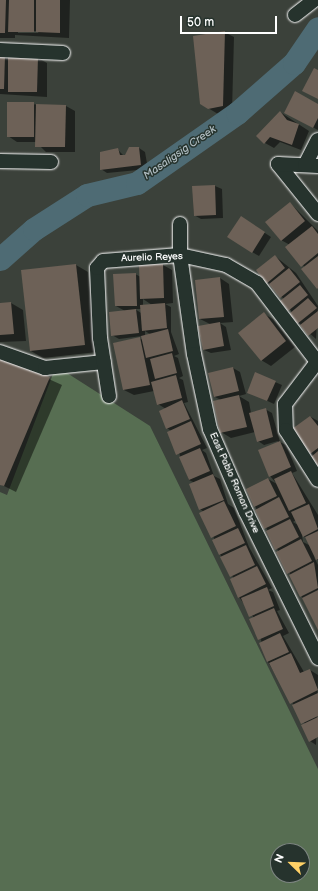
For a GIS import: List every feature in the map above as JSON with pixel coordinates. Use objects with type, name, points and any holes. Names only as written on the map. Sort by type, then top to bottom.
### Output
[{"type":"street","points":[[295,15],[314,0]]},
{"type":"street","points":[[0,50],[63,53]]},
{"type":"street","points":[[318,140],[311,166],[278,164],[318,214]]},
{"type":"street","points":[[0,161],[51,162]]},
{"type":"street","name":"East Pablo Roman Drive","points":[[180,224],[180,255],[194,354],[210,429],[246,512],[318,658]]},
{"type":"street","name":"Aurelio Reyes","points":[[109,396],[104,362],[98,265],[126,258],[180,255],[226,265],[257,283],[318,363]]},
{"type":"street","points":[[0,352],[45,368],[104,362]]},
{"type":"street","points":[[318,363],[285,404],[286,430],[318,480]]},
{"type":"green space","points":[[56,366],[150,426],[318,769],[318,891],[0,891],[0,492],[7,495]]},
{"type":"building","points":[[0,0],[6,0],[5,33],[0,33]]},
{"type":"building","points":[[9,0],[34,0],[34,32],[8,32]]},
{"type":"building","points":[[36,0],[60,0],[60,33],[36,32]]},
{"type":"building","points":[[225,31],[223,106],[208,109],[200,104],[193,36]]},
{"type":"building","points":[[0,55],[5,55],[4,89],[0,89]]},
{"type":"building","points":[[8,56],[38,57],[37,92],[8,92]]},
{"type":"building","points":[[314,68],[318,70],[318,99],[302,91]]},
{"type":"building","points":[[295,91],[318,104],[318,118],[313,128],[284,113]]},
{"type":"building","points":[[7,102],[34,102],[34,137],[7,137]]},
{"type":"building","points":[[36,104],[66,105],[65,147],[35,147]]},
{"type":"building","points":[[280,111],[287,120],[299,124],[292,145],[270,137],[264,144],[256,136]]},
{"type":"building","points":[[129,147],[139,147],[141,165],[100,170],[100,152],[118,148],[120,155],[125,155]]},
{"type":"building","points":[[215,185],[216,215],[194,216],[192,186]]},
{"type":"building","points":[[290,202],[305,221],[281,241],[265,222]]},
{"type":"building","points":[[241,216],[265,232],[252,253],[227,237]]},
{"type":"building","points":[[312,226],[318,234],[318,253],[301,267],[285,247]]},
{"type":"building","points":[[275,255],[285,268],[266,284],[256,270]]},
{"type":"building","points":[[318,256],[318,288],[317,289],[301,269]]},
{"type":"building","points":[[76,264],[85,345],[30,351],[21,270]]},
{"type":"building","points":[[139,264],[163,264],[164,298],[140,299]]},
{"type":"building","points":[[289,268],[300,282],[280,298],[269,284]]},
{"type":"building","points":[[136,273],[137,306],[115,306],[113,274]]},
{"type":"building","points":[[220,277],[224,317],[199,319],[195,280]]},
{"type":"building","points":[[300,285],[308,295],[288,311],[280,301]]},
{"type":"building","points":[[308,298],[317,308],[297,324],[289,314]]},
{"type":"building","points":[[11,302],[14,334],[0,335],[0,303]]},
{"type":"building","points":[[165,303],[167,328],[142,331],[140,305]]},
{"type":"building","points":[[136,309],[139,333],[111,336],[109,312]]},
{"type":"building","points":[[318,311],[318,328],[308,336],[300,325]]},
{"type":"building","points":[[264,312],[286,341],[261,361],[238,333]]},
{"type":"building","points":[[220,322],[224,346],[203,350],[198,326]]},
{"type":"building","points":[[168,329],[173,351],[146,358],[141,336]]},
{"type":"building","points":[[140,337],[150,385],[123,390],[113,343]]},
{"type":"building","points":[[172,353],[177,373],[155,379],[150,359]]},
{"type":"building","points":[[0,356],[50,377],[4,486],[0,485]]},
{"type":"building","points":[[233,367],[239,391],[214,397],[208,373]]},
{"type":"building","points":[[255,372],[276,381],[267,401],[247,393]]},
{"type":"building","points":[[176,375],[182,398],[157,405],[151,382]]},
{"type":"building","points":[[239,395],[247,427],[220,433],[213,401]]},
{"type":"building","points":[[182,400],[190,419],[166,429],[159,411]]},
{"type":"building","points":[[266,408],[273,437],[257,442],[249,413]]},
{"type":"building","points":[[310,416],[318,426],[318,448],[310,454],[292,429]]},
{"type":"building","points":[[191,421],[201,444],[176,455],[167,432]]},
{"type":"building","points":[[280,441],[291,467],[269,477],[258,450]]},
{"type":"building","points":[[200,448],[210,471],[189,480],[179,457]]},
{"type":"building","points":[[318,451],[318,467],[311,457]]},
{"type":"building","points":[[291,471],[306,503],[289,511],[274,479]]},
{"type":"building","points":[[213,474],[224,500],[199,510],[189,484]]},
{"type":"building","points":[[268,478],[277,496],[254,507],[246,489]]},
{"type":"building","points":[[279,497],[289,517],[264,529],[255,510]]},
{"type":"building","points":[[224,501],[236,526],[211,538],[199,513]]},
{"type":"building","points":[[309,504],[318,529],[303,537],[291,512]]},
{"type":"building","points":[[290,519],[299,537],[275,550],[266,531]]},
{"type":"building","points":[[238,528],[245,543],[219,555],[212,540]]},
{"type":"building","points":[[318,531],[318,559],[316,560],[305,537]]},
{"type":"building","points":[[301,539],[312,561],[287,574],[276,552]]},
{"type":"building","points":[[246,545],[255,565],[230,577],[220,557]]},
{"type":"building","points":[[314,562],[318,588],[300,597],[289,575]]},
{"type":"building","points":[[257,566],[266,584],[238,598],[230,579]]},
{"type":"building","points":[[267,587],[274,606],[249,617],[241,598]]},
{"type":"building","points":[[318,590],[318,630],[302,598]]},
{"type":"building","points":[[274,608],[283,629],[258,640],[249,619]]},
{"type":"building","points":[[280,633],[289,652],[267,662],[259,643]]},
{"type":"building","points":[[291,653],[300,673],[310,669],[318,690],[290,704],[269,663]]},
{"type":"building","points":[[318,693],[318,716],[301,724],[292,705]]},
{"type":"building","points":[[318,717],[318,737],[309,742],[301,725]]},
{"type":"waterway","name":"Masaligsig Creek","points":[[0,259],[34,229],[87,195],[137,183],[237,113],[294,63],[318,28]]}]
